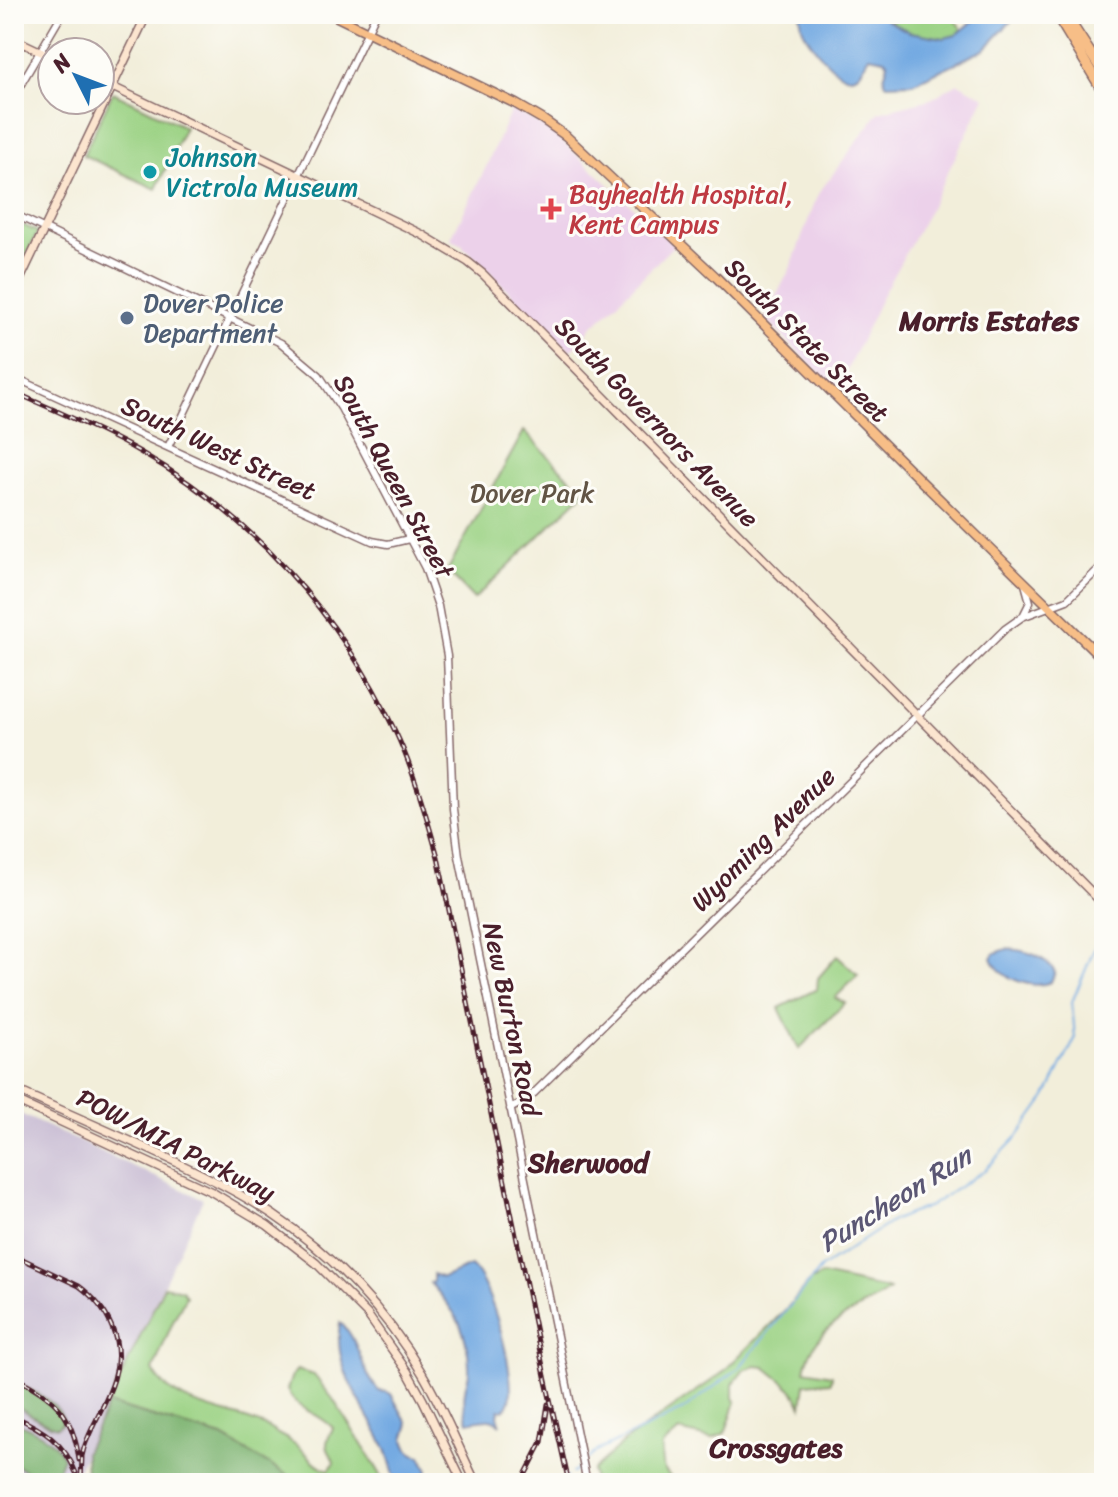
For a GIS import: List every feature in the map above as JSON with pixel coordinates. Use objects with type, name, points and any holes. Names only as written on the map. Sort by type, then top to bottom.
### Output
[{"type":"highway","points":[[1056,14],[1104,93]]},
{"type":"highway","points":[[1065,14],[1104,74]]},
{"type":"main road","points":[[116,78],[147,14]]},
{"type":"main road","name":"South State Street","points":[[331,14],[525,109],[566,136],[716,277],[1104,660]]},
{"type":"main road","points":[[14,39],[36,49]]},
{"type":"main road","name":"South Governors Avenue","points":[[116,88],[421,234],[483,274],[1104,905]]},
{"type":"main road","points":[[14,292],[98,116]]},
{"type":"main road","name":"POW/MIA Parkway","points":[[14,1089],[201,1174],[249,1200],[298,1233],[342,1272],[383,1317],[421,1371],[476,1483]]},
{"type":"main road","name":"POW/MIA Parkway","points":[[14,1100],[212,1192],[267,1225],[316,1263],[367,1314],[387,1341],[423,1400],[463,1483]]},
{"type":"street","points":[[49,36],[62,14]]},
{"type":"street","points":[[168,447],[376,14]]},
{"type":"street","points":[[14,96],[36,58]]},
{"type":"street","name":"South Queen Street","points":[[14,214],[231,317],[281,343],[306,362],[319,375],[341,408],[425,568],[438,606]]},
{"type":"street","name":"South West Street","points":[[14,377],[372,541],[388,544],[409,539]]},
{"type":"street","name":"Wyoming Avenue","points":[[510,1109],[528,1099],[1005,629],[1021,617],[1067,600],[1104,564]]},
{"type":"street","points":[[1021,617],[1030,602],[1024,581]]},
{"type":"street","name":"New Burton Road","points":[[438,606],[447,656],[456,834],[470,916],[587,1483]]},
{"type":"shaded area","points":[[958,83],[985,97],[883,294],[837,391],[765,318],[790,269],[818,194],[879,112],[931,99]]},
{"type":"shaded area","name":"Bayhealth Hospital, Kent Campus","points":[[512,108],[553,133],[674,245],[571,351],[463,245],[451,238]]},
{"type":"shaded area","points":[[14,1111],[203,1199],[72,1483],[14,1483]]},
{"type":"green space","points":[[886,14],[952,14],[962,30],[949,42],[922,37],[898,27]]},
{"type":"green space","points":[[116,93],[185,127],[156,189],[83,155],[102,116],[116,116]]},
{"type":"green space","points":[[14,221],[38,232],[14,280]]},
{"type":"green space","name":"Dover Park","points":[[524,431],[584,493],[474,599],[447,571]]},
{"type":"green space","points":[[837,956],[858,975],[835,998],[845,1003],[799,1049],[779,1008],[817,989],[818,978]]},
{"type":"green space","points":[[822,1275],[890,1290],[838,1321],[817,1341],[805,1370],[832,1375],[831,1382],[805,1384],[802,1406],[793,1390],[765,1367],[744,1370],[733,1384],[736,1402],[725,1433],[712,1439],[679,1431],[662,1446],[663,1467],[677,1483],[594,1482],[592,1471],[625,1441],[721,1374],[809,1282]]},
{"type":"green space","points":[[164,1286],[182,1290],[186,1296],[153,1370],[161,1382],[186,1400],[266,1427],[329,1470],[334,1463],[327,1443],[333,1428],[297,1403],[287,1390],[297,1370],[314,1375],[333,1399],[383,1483],[301,1483],[222,1437],[108,1404]]},
{"type":"green space","points":[[14,1383],[50,1402],[64,1421],[57,1427],[51,1426],[14,1405]]},
{"type":"green space","points":[[108,1404],[222,1437],[301,1483],[86,1483],[85,1452]]},
{"type":"green space","points":[[14,1421],[48,1439],[63,1457],[57,1472],[45,1481],[14,1464]]},
{"type":"water","points":[[800,14],[880,14],[910,32],[944,38],[956,35],[982,14],[1018,14],[984,50],[913,83],[886,84],[884,77],[888,64],[885,59],[869,56],[855,76],[848,76],[833,67],[805,33]]},
{"type":"water","points":[[1007,949],[1028,952],[1041,958],[1055,972],[1051,982],[1025,983],[1001,971],[992,958],[995,953]]},
{"type":"water","points":[[471,1266],[479,1275],[494,1309],[506,1351],[511,1388],[508,1405],[499,1410],[501,1425],[490,1419],[468,1422],[464,1399],[469,1358],[464,1334],[454,1313],[430,1283],[433,1274],[442,1278]]},
{"type":"water","points":[[340,1323],[351,1336],[373,1383],[379,1391],[391,1394],[407,1422],[406,1445],[411,1452],[421,1456],[428,1470],[407,1483],[397,1483],[385,1447],[352,1388],[341,1357]]},
{"type":"waterway","name":"Puncheon Run","points":[[588,1459],[597,1451],[683,1410],[738,1369],[821,1268],[894,1220],[930,1206],[985,1170],[1018,1136],[1046,1097],[1075,1039],[1072,1002],[1096,945],[1104,941]]},
{"type":"waterway","name":"Puncheon Run","points":[[572,1473],[581,1466]]},
{"type":"waterway","name":"Puncheon Run","points":[[561,1483],[567,1477]]},
{"type":"railway","points":[[14,392],[140,452],[219,506],[255,538],[289,572],[348,647],[395,731],[414,777],[438,857],[569,1483]]},
{"type":"railway","points":[[14,1255],[79,1286],[90,1295],[106,1316],[116,1340],[114,1379],[84,1448],[81,1483]]},
{"type":"railway","points":[[14,1377],[59,1408],[72,1430],[79,1460]]},
{"type":"railway","points":[[521,1483],[542,1442],[548,1404]]},
{"type":"railway","points":[[14,1416],[34,1426],[59,1445],[76,1473]]},
{"type":"railway","points":[[14,1474],[33,1483]]},
{"type":"place","name":"Johnson Victrola Museum","points":[[150,172]]},
{"type":"place","name":"Bayhealth Hospital, Kent Campus","points":[[551,209]]},
{"type":"place","name":"Dover Police Department","points":[[127,318]]},
{"type":"district","name":"Morris Estates","points":[[989,320]]},
{"type":"district","name":"Sherwood","points":[[588,1162]]},
{"type":"district","name":"Crossgates","points":[[776,1447]]}]
